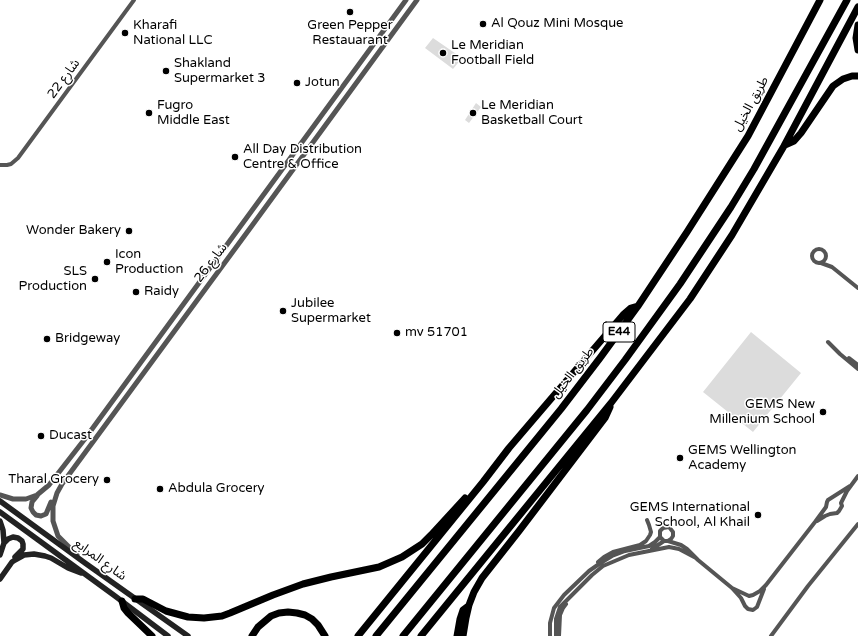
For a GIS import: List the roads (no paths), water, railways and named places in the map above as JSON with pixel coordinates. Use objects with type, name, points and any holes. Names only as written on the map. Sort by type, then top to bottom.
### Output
[{"type":"highway","name":"طريق الخيل","points":[[376,636],[561,409],[638,306],[748,136],[820,0]]},
{"type":"highway","name":"E44","points":[[403,636],[595,400],[626,360],[680,284],[735,201],[847,0]]},
{"type":"highway","points":[[421,636],[611,403],[675,319],[704,278],[732,235],[784,146],[858,7]]},
{"type":"highway","points":[[858,25],[856,38],[858,50]]},
{"type":"highway","points":[[784,146],[794,141],[801,133],[833,86],[843,79],[858,76]]},
{"type":"highway","points":[[358,636],[509,448],[623,315],[631,308],[638,306]]},
{"type":"highway","points":[[463,636],[469,606],[474,592],[482,578],[605,418],[611,403]]},
{"type":"highway","points":[[136,599],[143,599],[166,611],[180,616],[196,618],[213,617],[230,613],[303,584],[379,567],[402,557],[422,544],[473,488],[483,482]]},
{"type":"highway","points":[[122,601],[124,608],[128,613],[152,636]]},
{"type":"highway","points":[[457,636],[461,614],[469,606]]},
{"type":"highway","points":[[252,636],[258,627],[271,616],[288,612],[305,615],[312,619],[325,636]]},
{"type":"main road","name":"شارع المرابع","points":[[0,501],[188,636]]},
{"type":"main road","name":"شارع المرابع","points":[[0,512],[168,636]]},
{"type":"main road","points":[[0,521],[3,530],[4,543],[0,555]]},
{"type":"main road","points":[[0,579],[14,558],[23,549],[22,541],[18,538],[10,538],[4,543]]},
{"type":"main road","points":[[12,562],[24,555],[40,554],[51,558],[68,568],[85,574]]},
{"type":"street","name":"شارع 22","points":[[0,165],[7,165],[18,158],[134,0]]},
{"type":"street","name":"شارع 26","points":[[0,495],[23,500],[37,495],[49,485],[84,440],[406,0]]},
{"type":"street","name":"شارع 26","points":[[85,563],[60,538],[54,526],[52,516],[53,506],[57,493],[62,484],[416,0]]},
{"type":"street","points":[[297,149],[298,154],[303,156]]},
{"type":"street","points":[[832,267],[824,251],[820,249],[812,252],[814,261],[832,267],[858,288]]},
{"type":"street","points":[[821,263],[825,260],[826,256]]},
{"type":"street","points":[[828,342],[858,369]]},
{"type":"street","points":[[836,350],[842,352],[858,365]]},
{"type":"street","points":[[815,522],[825,516],[839,512],[845,493],[858,476]]},
{"type":"street","points":[[37,495],[32,502],[31,508],[36,515],[43,516],[48,511],[54,493],[62,484]]},
{"type":"street","points":[[660,537],[666,541],[678,543],[684,547],[732,588],[741,598],[746,608],[753,610],[758,605],[766,585],[826,507],[826,502],[850,486]]},
{"type":"street","points":[[596,566],[600,560],[613,552],[640,545],[646,541],[651,532],[646,520]]},
{"type":"street","points":[[771,636],[808,586],[858,524]]},
{"type":"street","points":[[550,636],[551,616],[558,601],[596,566],[619,553],[649,546],[660,537],[659,533],[661,529],[665,527],[669,527],[672,530],[674,534],[673,538],[646,552]]},
{"type":"street","points":[[557,636],[559,619],[563,608],[607,564],[623,557],[674,547],[696,558]]},
{"type":"street","points":[[732,588],[751,596],[766,585]]},
{"type":"place","name":"Green Pepper Restauarant","points":[[350,12]]},
{"type":"place","name":"Al Qouz Mini Mosque","points":[[483,24]]},
{"type":"place","name":"Kharafi National LLC","points":[[125,33]]},
{"type":"place","name":"Le Meridian Football Field","points":[[443,53]]},
{"type":"place","name":"Shakland Supermarket 3","points":[[166,71]]},
{"type":"place","name":"Jotun","points":[[297,83]]},
{"type":"place","name":"Fugro Middle East","points":[[149,113]]},
{"type":"place","name":"Le Meridian Basketball Court","points":[[473,113]]},
{"type":"place","name":"All Day Distribution Centre & Office","points":[[235,157]]},
{"type":"place","name":"Wonder Bakery","points":[[129,231]]},
{"type":"place","name":"Icon Production","points":[[107,262]]},
{"type":"place","name":"SLS Production","points":[[95,279]]},
{"type":"place","name":"Raidy","points":[[136,292]]},
{"type":"place","name":"Jubilee Supermarket","points":[[283,311]]},
{"type":"place","name":"mv 51701","points":[[397,333]]},
{"type":"place","name":"Bridgeway","points":[[47,339]]},
{"type":"place","name":"GEMS New Millenium School","points":[[823,412]]},
{"type":"place","name":"Ducast","points":[[41,436]]},
{"type":"place","name":"GEMS Wellington Academy","points":[[680,458]]},
{"type":"place","name":"Tharal Grocery","points":[[107,480]]},
{"type":"place","name":"Abdula Grocery","points":[[160,489]]},
{"type":"place","name":"GEMS International School, Al Khail","points":[[758,515]]}]
